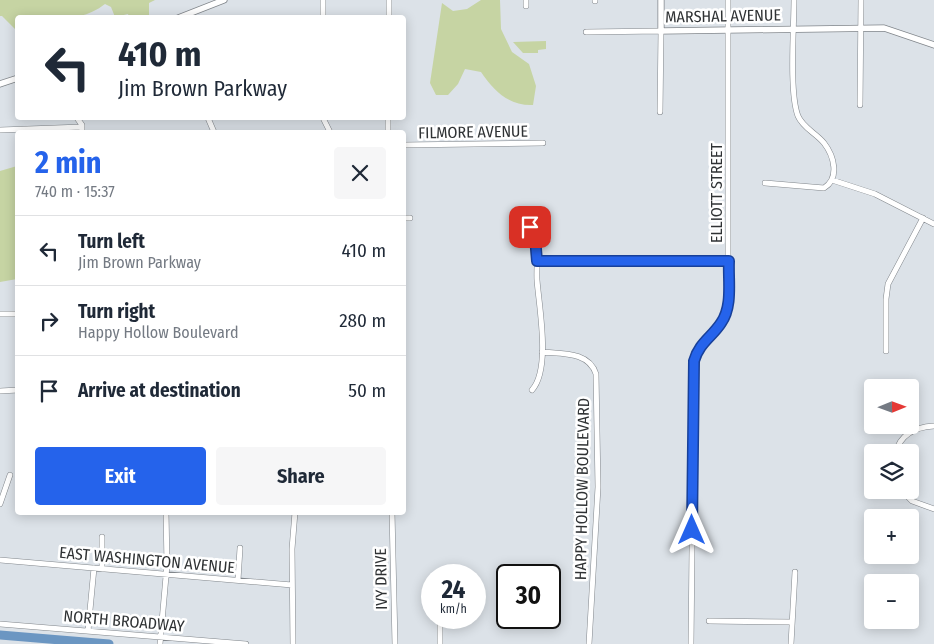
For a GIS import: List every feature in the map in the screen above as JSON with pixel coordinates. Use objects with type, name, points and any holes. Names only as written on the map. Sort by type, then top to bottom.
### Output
[{"type":"street","points":[[184,15],[209,3],[224,0]]},
{"type":"street","points":[[323,0],[323,15]]},
{"type":"street","points":[[389,0],[389,15]]},
{"type":"street","points":[[660,112],[661,0]]},
{"type":"street","name":"ELLIOTT STREET","points":[[691,644],[693,368],[698,348],[720,324],[726,313],[729,261],[728,0]]},
{"type":"street","points":[[765,183],[824,188],[832,180],[834,170],[828,150],[801,121],[796,112],[794,88],[794,0]]},
{"type":"street","points":[[860,105],[861,0]]},
{"type":"street","name":"MARSHAL AVENUE","points":[[586,32],[860,27],[884,28],[934,45]]},
{"type":"street","points":[[0,84],[15,79]]},
{"type":"street","points":[[0,130],[82,130]]},
{"type":"street","name":"FILMORE AVENUE","points":[[406,145],[543,143]]},
{"type":"street","points":[[832,180],[875,194],[934,224]]},
{"type":"street","points":[[886,350],[886,298],[888,284],[923,218]]},
{"type":"street","points":[[530,227],[535,237],[542,332],[539,380],[532,390]]},
{"type":"street","points":[[537,261],[729,261]]},
{"type":"street","points":[[0,314],[15,314]]},
{"type":"street","name":"HAPPY HOLLOW BOULEVARD","points":[[542,352],[584,358],[592,365],[596,374],[598,487],[589,644]]},
{"type":"street","points":[[0,391],[15,390]]},
{"type":"street","points":[[899,444],[907,434],[916,428],[934,426]]},
{"type":"street","points":[[0,504],[10,475]]},
{"type":"street","points":[[910,499],[934,509]]},
{"type":"street","points":[[160,644],[166,574],[166,515]]},
{"type":"street","points":[[293,644],[292,549],[295,515]]},
{"type":"street","name":"IVY DRIVE","points":[[392,515],[395,644]]},
{"type":"street","points":[[102,537],[102,569]]},
{"type":"street","points":[[238,580],[240,548]]},
{"type":"street","name":"EAST WASHINGTON AVENUE","points":[[0,560],[292,584]]},
{"type":"street","points":[[88,631],[94,568]]},
{"type":"street","points":[[791,644],[795,572]]},
{"type":"street","points":[[709,621],[792,622]]},
{"type":"street","name":"NORTH BROADWAY","points":[[0,624],[246,644]]},
{"type":"street","points":[[440,629],[440,644]]},
{"type":"green space","points":[[0,0],[155,0],[149,3],[149,15],[114,15],[111,7],[105,4],[85,15],[15,15],[15,29],[0,16]]},
{"type":"green space","points":[[481,0],[500,0],[501,29],[512,52],[529,64],[536,86],[533,105],[524,105],[509,100],[491,85],[481,72],[465,69],[458,84],[448,95],[436,95],[430,83],[442,3],[453,11],[467,9]]},
{"type":"green space","points":[[546,41],[546,49],[538,50],[538,53],[523,53],[513,42]]},
{"type":"green space","points":[[15,167],[15,279],[0,282],[0,171]]},
{"type":"waterway","points":[[0,635],[109,644]]},
{"type":"route","points":[[530,227],[534,232],[537,261],[729,261],[728,306],[726,313],[716,330],[701,345],[693,368],[692,530]]}]
